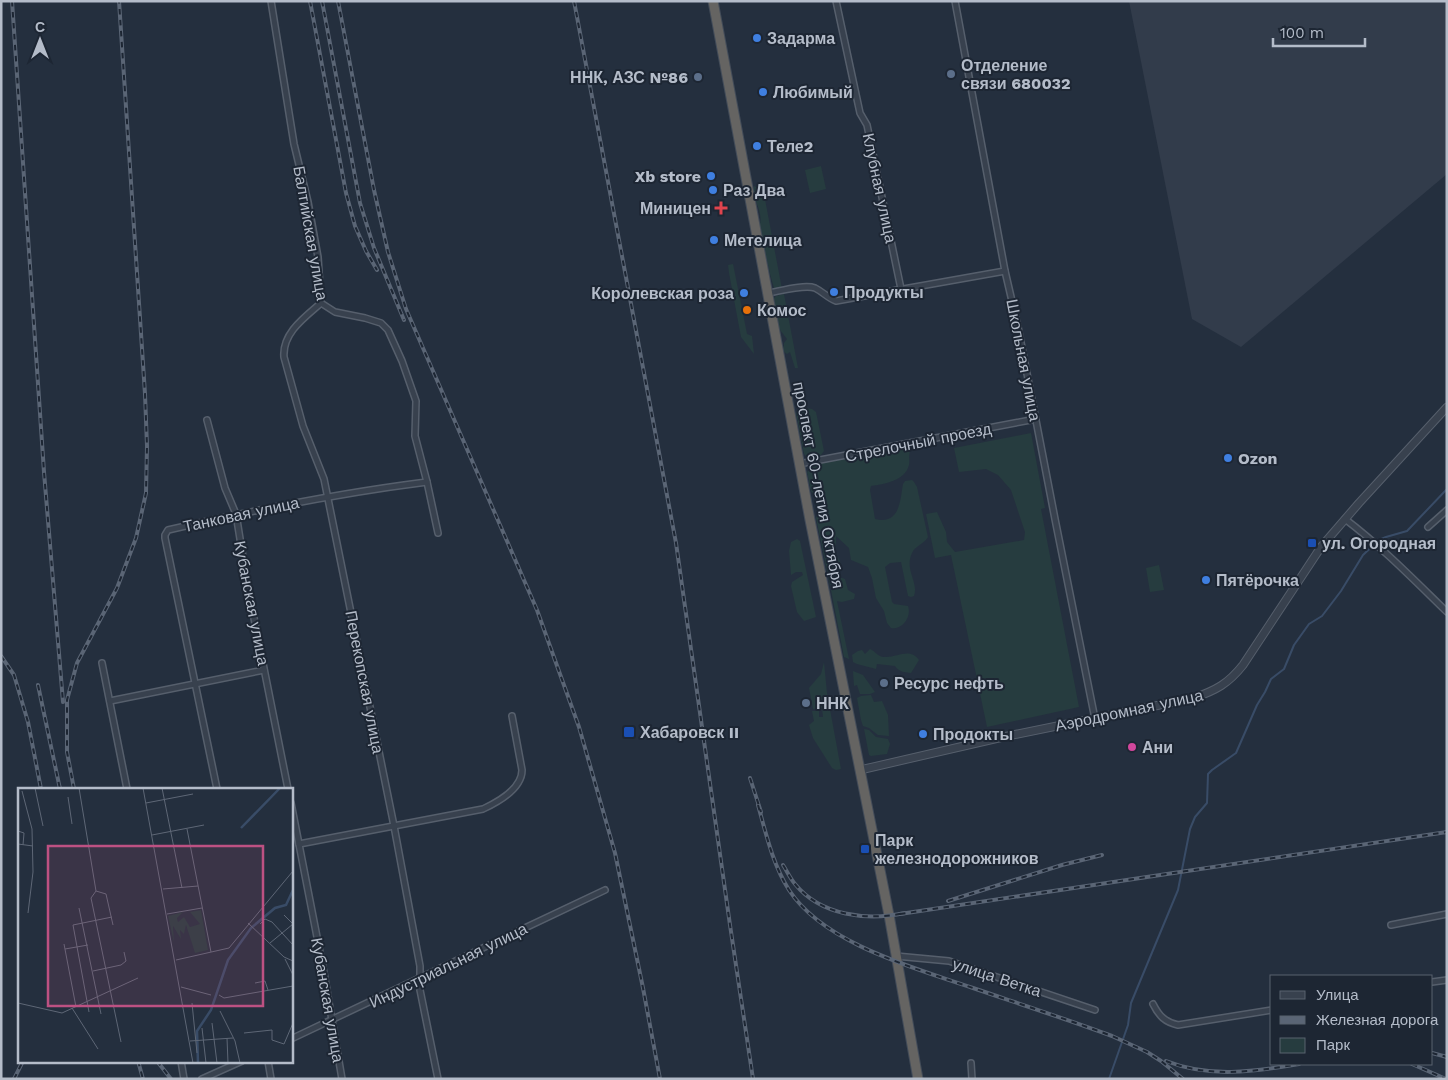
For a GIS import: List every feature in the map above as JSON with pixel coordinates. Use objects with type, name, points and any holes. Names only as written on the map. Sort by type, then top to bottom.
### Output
[{"type":"highway","name":"проспект 60-летия Октября","points":[[713,1],[831,631],[896,956],[899,996],[912,1079]]},
{"type":"highway","name":"проспект 60-летия Октября","points":[[898,974],[918,1079]]},
{"type":"street","name":"Балтийская улица","points":[[272,1],[294,144],[308,202],[318,257],[321,304],[334,312],[380,323],[388,330],[402,361],[416,401],[415,436],[438,533]]},
{"type":"street","name":"Клубная улица","points":[[836,1],[860,113],[867,125],[901,289]]},
{"type":"street","name":"Школьная улица","points":[[955,1],[1005,271],[1018,327],[1095,719]]},
{"type":"street","points":[[768,294],[809,286],[836,301],[1005,271]]},
{"type":"street","name":"Перекопская улица","points":[[321,304],[290,333],[283,350],[303,426],[324,479],[394,826],[420,966],[420,990],[438,1079]]},
{"type":"street","name":"Аэродромная улица","points":[[860,770],[1004,736],[1194,698],[1219,689],[1243,665],[1321,547],[1447,407]]},
{"type":"street","name":"Кубанская улица","points":[[207,420],[225,488],[236,514],[248,588],[288,788]]},
{"type":"street","name":"Стрелочный проезд","points":[[799,464],[1036,420]]},
{"type":"street","name":"Танковая улица","points":[[217,788],[165,535],[168,530],[327,496],[427,482]]},
{"type":"street","points":[[1428,527],[1447,510]]},
{"type":"street","points":[[1345,519],[1380,547],[1447,612]]},
{"type":"street","points":[[102,663],[127,788]]},
{"type":"street","points":[[110,701],[264,670]]},
{"type":"street","points":[[299,844],[483,809],[505,796],[521,780],[522,770],[512,716]]},
{"type":"street","name":"Кубанская улица","points":[[292,808],[342,1079]]},
{"type":"street","name":"Индустриальная улица","points":[[292,1039],[605,890]]},
{"type":"street","points":[[1391,925],[1447,914]]},
{"type":"street","name":"улица Ветка","points":[[896,956],[949,961],[1095,1010]]},
{"type":"street","points":[[1433,982],[1447,980]]},
{"type":"street","points":[[1153,1004],[1161,1017],[1178,1025],[1270,1010]]},
{"type":"street","points":[[181,1062],[184,1079]]},
{"type":"street","points":[[202,1079],[240,1062]]},
{"type":"street","points":[[268,1062],[271,1079]]},
{"type":"street","points":[[970,1063],[972,1079]]},
{"type":"shaded area","points":[[1129,1],[1447,1],[1447,174],[1241,347],[1192,319]]},
{"type":"green space","points":[[821,166],[826,189],[810,193],[805,170]]},
{"type":"green space","points":[[754,186],[764,194],[782,289],[777,290],[774,288],[770,274],[759,227],[760,216],[754,196]]},
{"type":"green space","points":[[733,264],[747,334],[752,336],[754,354],[741,337],[728,265]]},
{"type":"green space","points":[[784,294],[798,368],[795,368],[790,352],[787,354],[783,351],[784,343],[787,339],[777,326],[776,311],[773,310],[774,298]]},
{"type":"green space","points":[[805,402],[806,408],[816,412],[824,451],[821,455],[812,458],[804,454],[796,413],[802,409],[801,403]]},
{"type":"green space","points":[[1031,433],[1045,508],[1041,509],[1079,707],[987,727],[951,555],[935,558],[926,514],[937,512],[946,532],[947,542],[955,552],[1024,540],[1025,532],[1011,490],[998,475],[986,469],[959,472],[954,448]]},
{"type":"green space","points":[[909,447],[911,449],[909,465],[903,475],[893,481],[871,486],[870,490],[875,519],[883,520],[890,518],[897,510],[905,481],[912,480],[917,487],[928,537],[913,551],[910,559],[910,570],[915,586],[914,596],[908,596],[901,562],[890,563],[885,567],[892,602],[908,606],[909,614],[902,625],[891,628],[887,623],[884,611],[876,598],[868,567],[851,560],[849,548],[836,536],[835,550],[841,565],[839,571],[834,573],[836,576],[845,579],[848,590],[855,594],[854,599],[842,602],[837,601],[849,659],[844,657],[831,590],[835,589],[834,584],[830,585],[816,518],[818,514],[815,497],[811,491],[807,472],[816,463]]},
{"type":"green space","points":[[797,539],[800,541],[816,617],[804,621],[797,612],[791,586],[792,582],[803,575],[802,572],[796,572],[791,575],[789,551],[791,542]]},
{"type":"green space","points":[[1159,565],[1164,590],[1150,592],[1146,568]]},
{"type":"green space","points":[[870,649],[882,657],[911,654],[919,660],[911,673],[900,671],[895,666],[877,664],[876,669],[853,662],[852,655],[862,650],[865,654]]},
{"type":"green space","points":[[824,662],[827,693],[841,769],[836,770],[832,768],[813,738],[809,725],[814,721],[812,711],[819,711],[819,717],[823,717],[822,708],[813,709],[809,688],[821,674]]},
{"type":"green space","points":[[853,671],[863,675],[875,692],[860,694],[857,685],[854,686]]},
{"type":"green space","points":[[871,695],[874,702],[882,701],[888,715],[889,736],[878,735],[863,726],[857,698]]},
{"type":"green space","points":[[864,729],[869,730],[876,737],[888,739],[890,744],[887,754],[869,755]]},
{"type":"waterway","points":[[1109,1079],[1128,1025],[1131,1003],[1178,890],[1190,829],[1195,817],[1207,803],[1208,774],[1236,753],[1257,705],[1271,679],[1284,669],[1294,645],[1309,624],[1322,616],[1341,591],[1363,555],[1379,540],[1407,531],[1447,489]]},
{"type":"railway","points":[[12,1],[44,472],[63,702]]},
{"type":"railway","points":[[74,788],[67,752],[67,700],[77,663],[117,588],[136,538],[146,493],[145,394],[119,1]]},
{"type":"railway","points":[[310,1],[346,193],[355,226],[377,270]]},
{"type":"railway","points":[[322,1],[360,203],[374,248],[404,320]]},
{"type":"railway","points":[[338,1],[374,190],[388,252],[406,309],[537,610],[579,727],[615,853],[660,1079]]},
{"type":"railway","points":[[574,1],[676,543],[753,1079]]},
{"type":"railway","points":[[1,656],[14,675],[28,722],[41,788]]},
{"type":"railway","points":[[38,685],[60,788]]},
{"type":"railway","points":[[750,778],[761,812]]},
{"type":"railway","points":[[758,805],[770,849],[783,880],[805,909],[824,925],[872,952],[1112,1036],[1147,1052],[1183,1079]]},
{"type":"railway","points":[[900,914],[1447,832]]},
{"type":"railway","points":[[948,901],[1062,865],[1102,855]]},
{"type":"railway","points":[[783,865],[793,882],[806,895],[831,909],[860,916],[905,913]]},
{"type":"railway","points":[[1433,1053],[1447,1057]]},
{"type":"railway","points":[[1166,1061],[1198,1070],[1215,1072],[1248,1071],[1292,1065]]},
{"type":"railway","points":[[14,1079],[22,1062]]},
{"type":"railway","points":[[138,1062],[143,1079]]},
{"type":"railway","points":[[158,1062],[171,1079]]},
{"type":"railway","points":[[1414,1065],[1446,1079]]},
{"type":"place","name":"Задарма","points":[[757,38]]},
{"type":"place","name":"Отделение связи 680032","points":[[951,74]]},
{"type":"place","name":"ННК, АЗС №86","points":[[698,77]]},
{"type":"place","name":"Любимый","points":[[763,92]]},
{"type":"place","name":"Теле2","points":[[757,146]]},
{"type":"place","name":"Xb store","points":[[711,176]]},
{"type":"place","name":"Раз Два","points":[[713,190]]},
{"type":"place","name":"Миницен","points":[[721,208]]},
{"type":"place","name":"Метелица","points":[[714,240]]},
{"type":"place","name":"Продукты","points":[[834,292]]},
{"type":"place","name":"Королевская роза","points":[[744,293]]},
{"type":"place","name":"Комос","points":[[747,310]]},
{"type":"place","name":"Ozon","points":[[1228,458]]},
{"type":"place","name":"ул. Огородная","points":[[1312,543]]},
{"type":"place","name":"Пятёрочка","points":[[1206,580]]},
{"type":"place","name":"Ресурс нефть","points":[[884,683]]},
{"type":"place","name":"ННК","points":[[806,703]]},
{"type":"place","name":"Хабаровск II","points":[[629,732]]},
{"type":"place","name":"Продокты","points":[[923,734]]},
{"type":"place","name":"Ани","points":[[1132,747]]},
{"type":"place","name":"Парк железнодорожников","points":[[865,849]]}]
